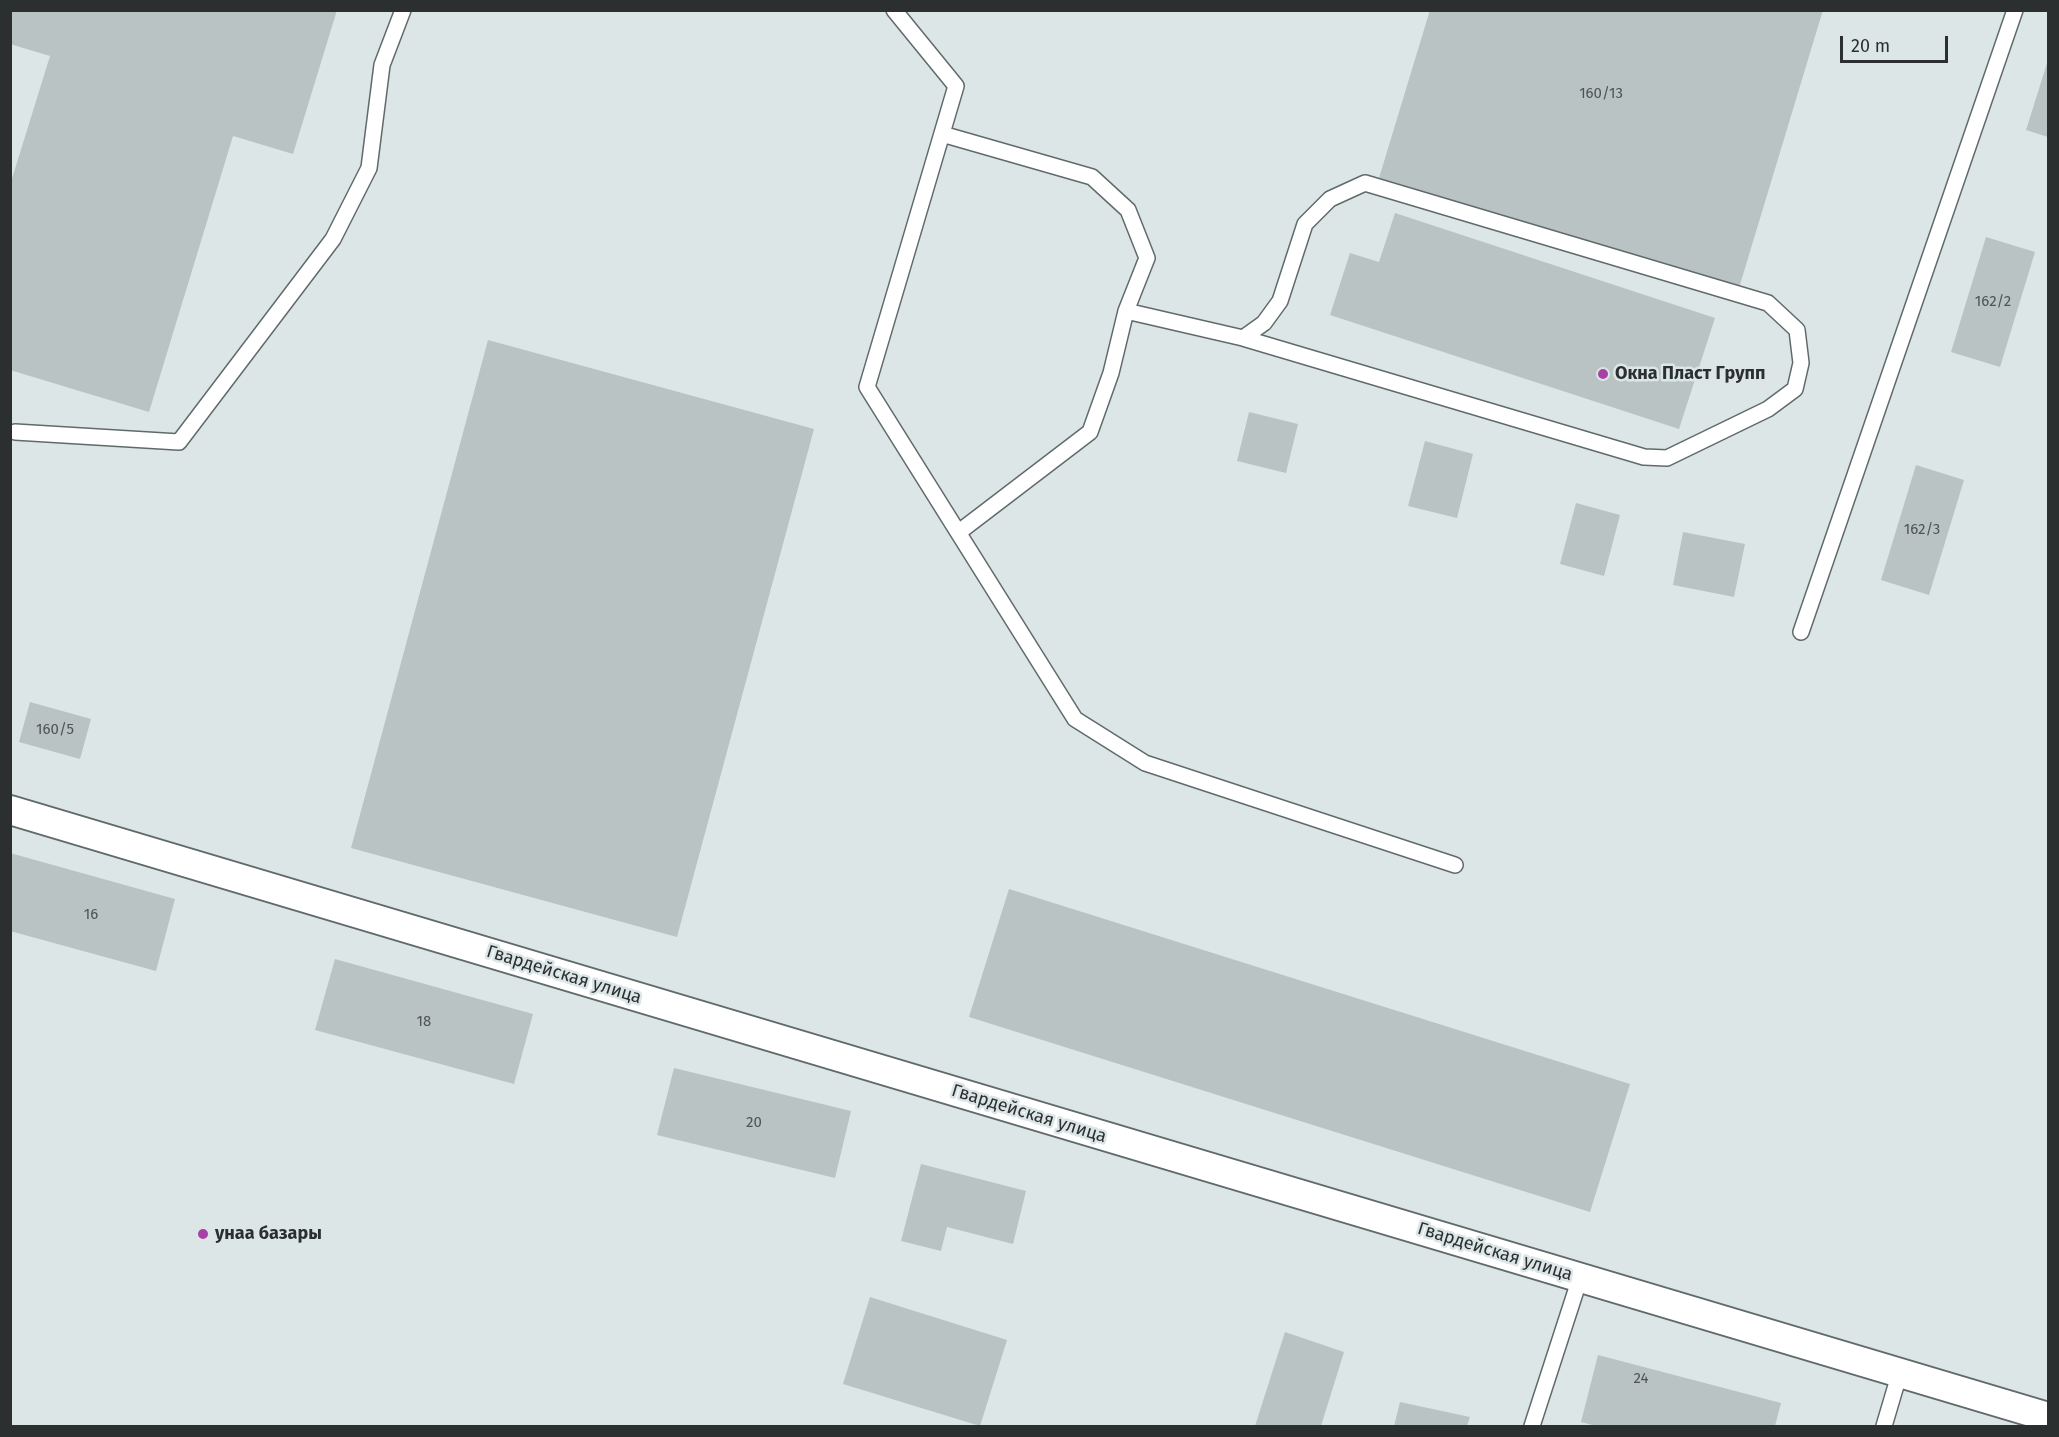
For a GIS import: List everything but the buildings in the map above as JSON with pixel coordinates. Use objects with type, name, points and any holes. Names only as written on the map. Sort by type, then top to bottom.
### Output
[{"type":"street","name":"Гвардейская улица","points":[[10,810],[2049,1417]]},
{"type":"lane","points":[[15,432],[179,442],[333,238],[369,168],[382,65],[403,10]]},
{"type":"lane","points":[[894,10],[956,86],[867,387],[1076,719],[1145,763],[1455,865]]},
{"type":"lane","points":[[1801,632],[2015,10]]},
{"type":"lane","points":[[942,134],[1092,177],[1128,210],[1147,258],[1126,311],[1112,373],[1090,432],[959,532]]},
{"type":"lane","points":[[1126,311],[1242,338],[1644,457],[1667,458],[1768,409],[1795,389],[1801,363],[1797,330],[1768,303],[1365,183],[1329,199],[1305,224],[1280,302],[1264,323],[1242,338]]},
{"type":"lane","points":[[1532,1426],[1580,1278]]},
{"type":"lane","points":[[1884,1426],[1900,1372]]},
{"type":"place","name":"Окна Пласт Групп","points":[[1603,374]]},
{"type":"place","name":"унаа базары","points":[[203,1234]]}]
